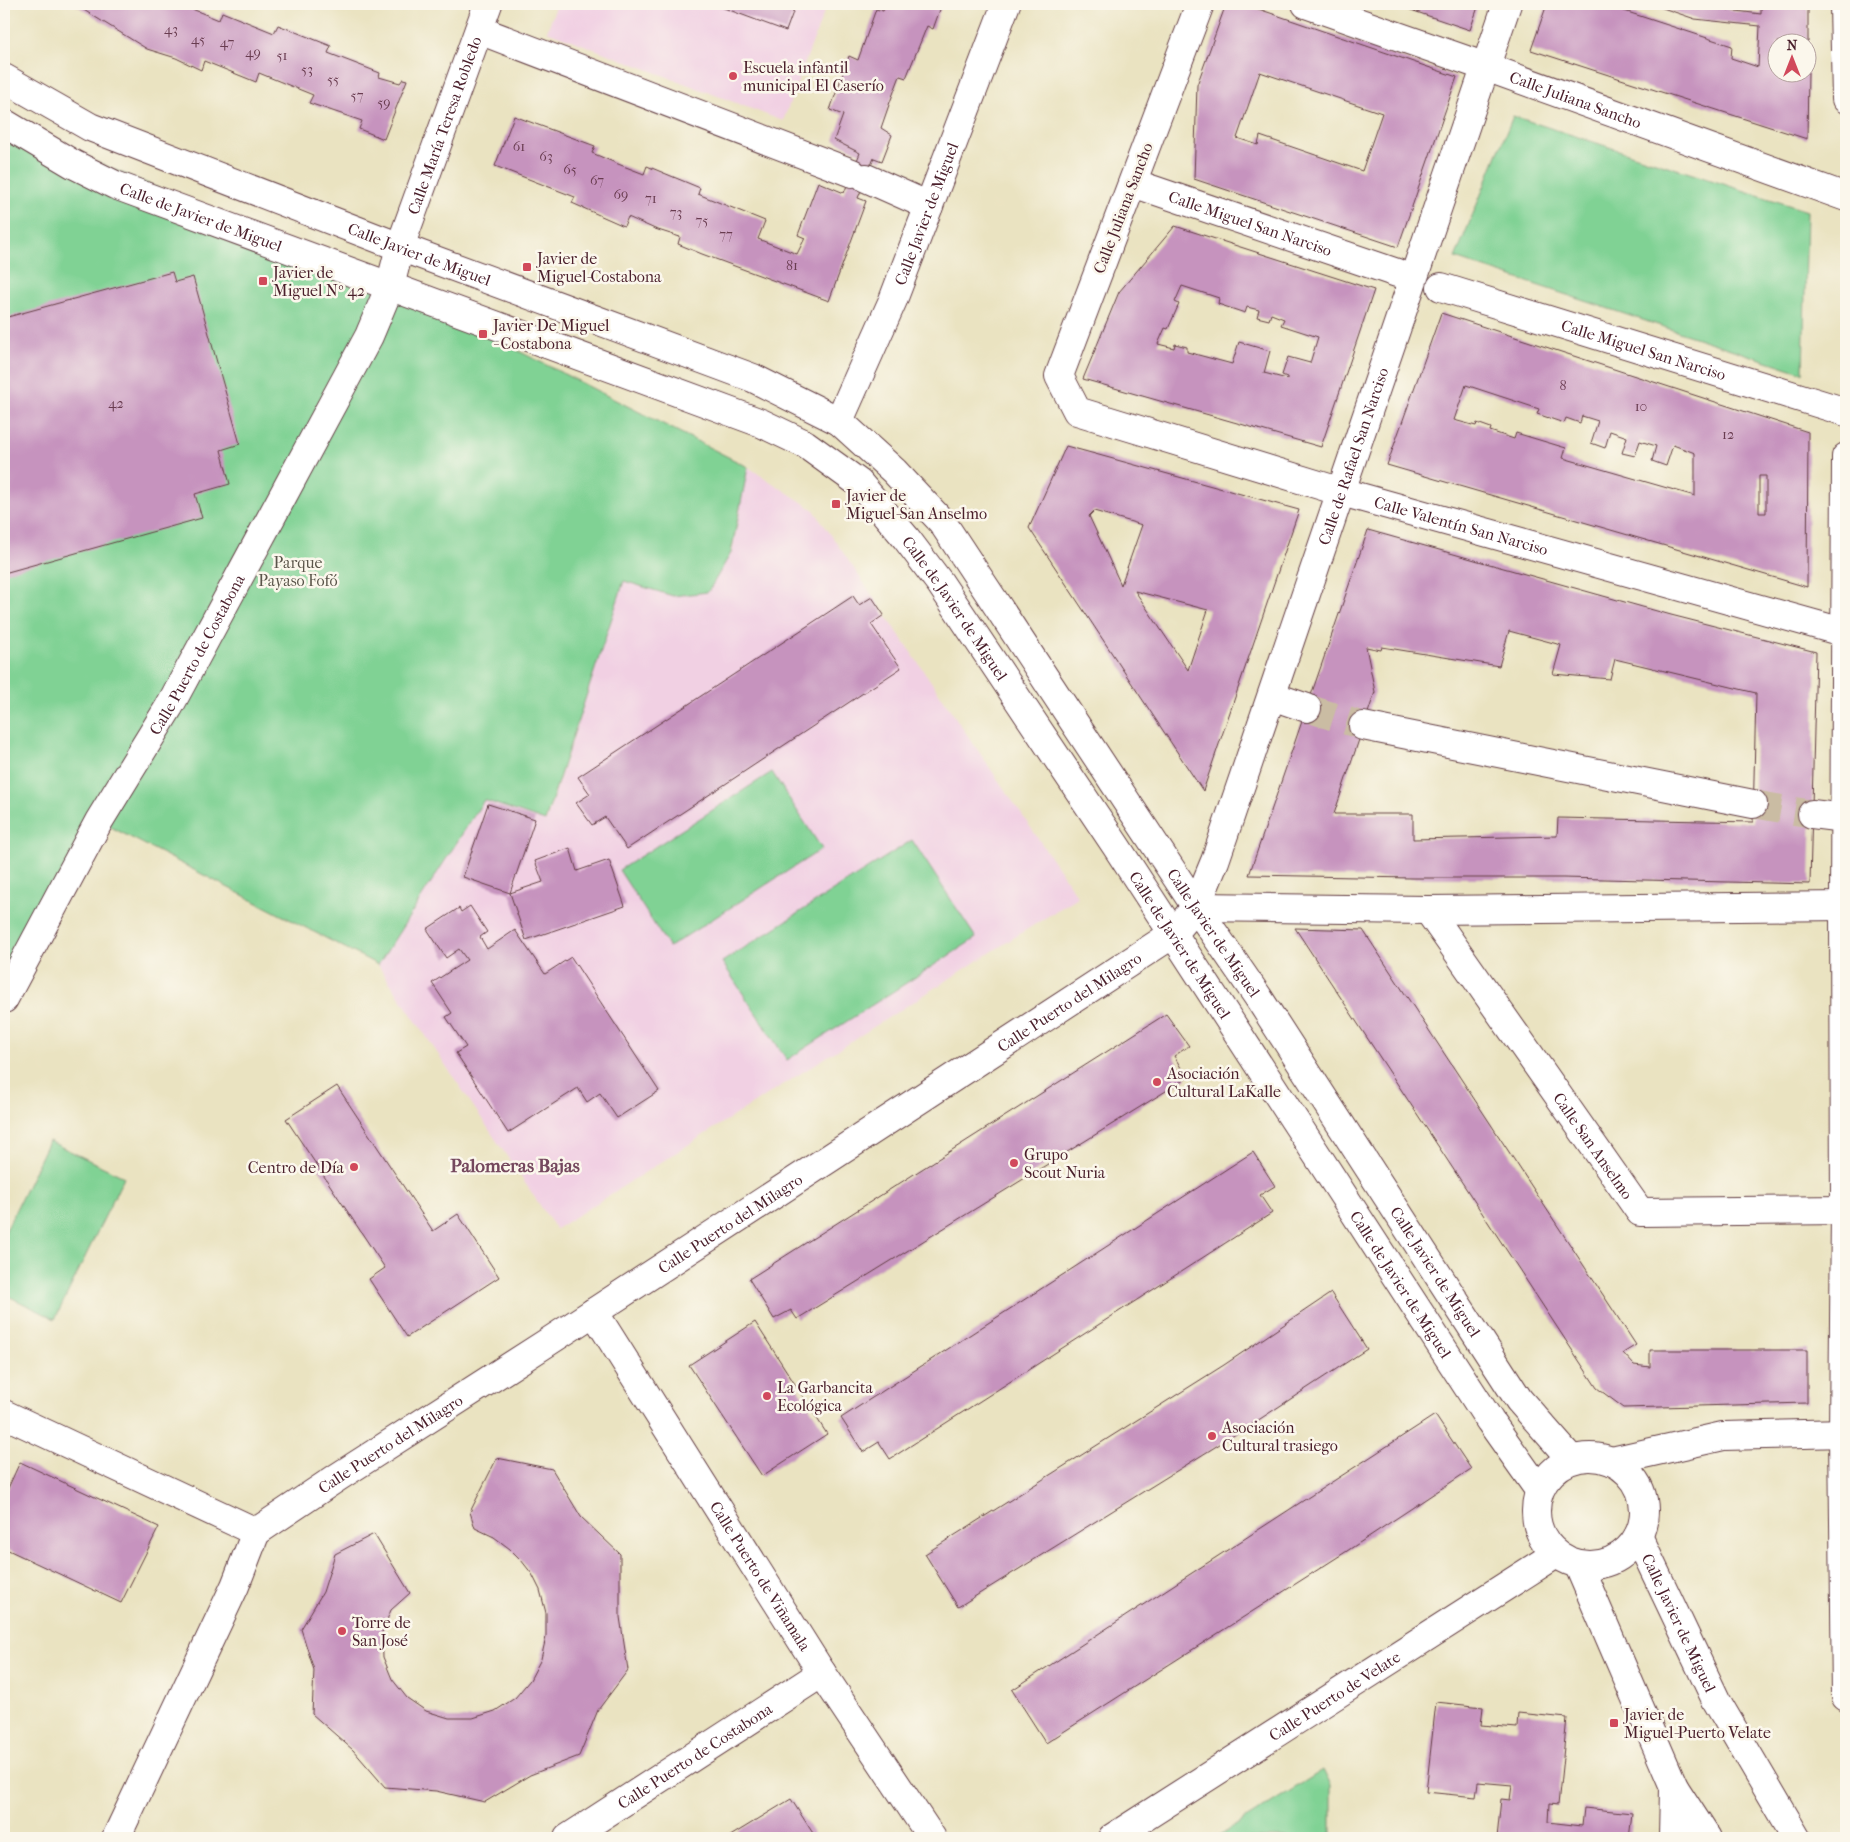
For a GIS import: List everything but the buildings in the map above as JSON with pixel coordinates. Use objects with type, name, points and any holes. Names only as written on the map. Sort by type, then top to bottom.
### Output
[{"type":"street","name":"Calle María Teresa Robledo","points":[[400,248],[488,4]]},
{"type":"street","name":"Calle Javier de Miguel","points":[[839,421],[893,300],[1006,4]]},
{"type":"street","name":"Calle Juliana Sancho","points":[[1077,411],[1059,376],[1200,4]]},
{"type":"street","name":"Calle Juliana Sancho","points":[[1306,4],[1846,197]]},
{"type":"street","name":"Calle de Rafael San Narciso","points":[[1196,907],[1215,861],[1272,696],[1507,4]]},
{"type":"street","points":[[1844,4],[1846,100]]},
{"type":"street","points":[[479,30],[859,176],[929,206]]},
{"type":"street","name":"Calle Javier de Miguel","points":[[4,78],[90,127],[400,248],[753,378],[839,421],[894,471],[942,522],[1196,907],[1258,997],[1519,1400],[1571,1459]]},
{"type":"street","name":"Calle de Javier de Miguel","points":[[4,123],[73,164],[115,185],[761,423],[805,444],[859,483],[906,538],[940,583],[1116,846],[1490,1421],[1539,1490]]},
{"type":"street","name":"Calle Miguel San Narciso","points":[[1133,183],[1397,273]]},
{"type":"street","name":"Calle Puerto de Costabona","points":[[4,999],[99,821],[173,698],[369,336],[390,286],[400,248]]},
{"type":"street","name":"Calle Miguel San Narciso","points":[[1441,287],[1846,412]]},
{"type":"street","name":"Calle Valentín San Narciso","points":[[1077,411],[1342,492],[1846,633]]},
{"type":"street","points":[[1846,457],[1844,818],[1846,1697]]},
{"type":"street","points":[[1272,696],[1307,708]]},
{"type":"street","points":[[1364,726],[1753,804]]},
{"type":"street","points":[[1812,814],[1844,818]]},
{"type":"street","points":[[1196,907],[1428,910],[1845,906]]},
{"type":"street","name":"Calle Puerto del Milagro","points":[[256,1532],[1173,934],[1196,907]]},
{"type":"street","name":"Calle San Anselmo","points":[[1428,910],[1640,1212],[1845,1210]]},
{"type":"street","name":"Calle Puerto de Viñamala","points":[[594,1312],[822,1673],[932,1838]]},
{"type":"street","points":[[4,1414],[256,1532],[235,1586],[116,1838]]},
{"type":"street","points":[[1612,1461],[1723,1436],[1845,1433]]},
{"type":"street","points":[[1567,1559],[1602,1564],[1625,1553],[1638,1536],[1644,1502],[1634,1480],[1612,1461],[1593,1456],[1571,1459],[1551,1472],[1539,1490],[1536,1525],[1567,1559],[1674,1788],[1707,1838]]},
{"type":"street","name":"Calle Javier de Miguel","points":[[1638,1536],[1716,1700],[1796,1838]]},
{"type":"street","name":"Calle Puerto de Velate","points":[[1112,1838],[1567,1559]]},
{"type":"street","name":"Calle Puerto de Costabona","points":[[568,1838],[822,1673]]},
{"type":"street","points":[[1673,1838],[1674,1788]]},
{"type":"shaded area","name":"Escuela infantil municipal El Caserío","points":[[557,4],[827,4],[783,121],[547,31]]},
{"type":"shaded area","points":[[748,467],[814,510],[1078,897],[556,1229],[378,965],[484,799],[546,821],[624,581],[673,596],[732,553]]},
{"type":"green space","points":[[1513,116],[1807,211],[1803,373],[1455,258]]},
{"type":"green space","name":"Parque Payaso Fofó","points":[[4,123],[390,286],[748,467],[731,553],[708,592],[673,596],[624,581],[545,821],[484,800],[378,965],[99,821],[4,999]]},
{"type":"green space","points":[[772,772],[822,849],[669,947],[619,870]]},
{"type":"green space","points":[[912,840],[976,938],[787,1060],[722,962]]},
{"type":"green space","points":[[49,1141],[124,1177],[55,1319],[4,1294],[4,1234]]},
{"type":"green space","points":[[1323,1770],[1331,1786],[1331,1838],[1216,1838]]},
{"type":"tunnel","points":[[1307,708],[1363,726]]},
{"type":"tunnel","points":[[1753,804],[1812,814]]},
{"type":"place","name":"Escuela infantil municipal El Caserío","points":[[733,76]]},
{"type":"place","name":"Javier de Miguel-Costabona","points":[[527,267]]},
{"type":"place","name":"Javier de Miguel Nº 42","points":[[263,281]]},
{"type":"place","name":"Javier De Miguel - Costabona","points":[[483,334]]},
{"type":"place","name":"Javier de Miguel-San Anselmo","points":[[836,504]]},
{"type":"place","name":"Asociación Cultural LaKalle","points":[[1157,1082]]},
{"type":"place","name":"Grupo Scout Nuria","points":[[1014,1163]]},
{"type":"place","name":"Centro de Día","points":[[354,1167]]},
{"type":"place","name":"La Garbancita Ecológica","points":[[767,1396]]},
{"type":"place","name":"Asociación Cultural trasiego","points":[[1212,1436]]},
{"type":"place","name":"Torre de San José","points":[[342,1631]]},
{"type":"place","name":"Javier de Miguel-Puerto Velate","points":[[1614,1723]]},
{"type":"district","name":"Palomeras Bajas","points":[[515,1166]]}]
